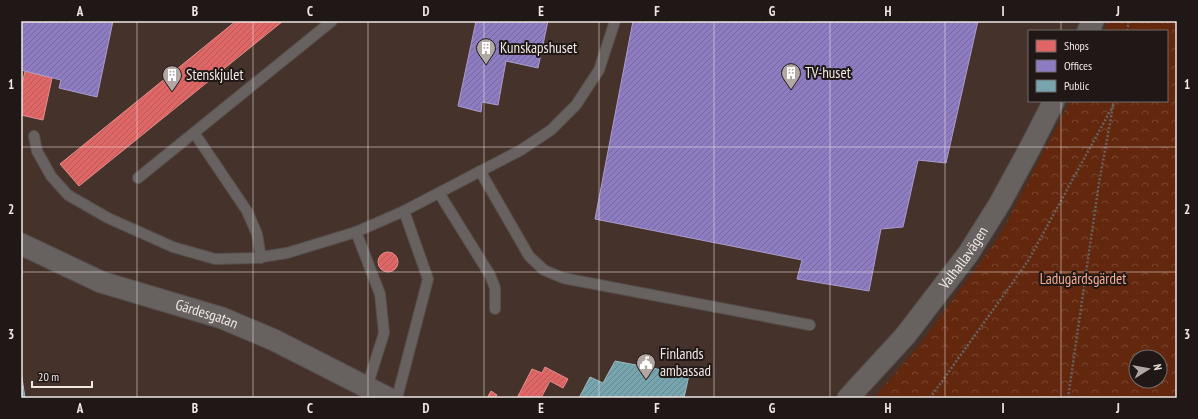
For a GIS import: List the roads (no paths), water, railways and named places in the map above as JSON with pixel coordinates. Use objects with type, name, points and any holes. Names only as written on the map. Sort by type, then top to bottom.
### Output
[{"type":"street","points":[[1088,30],[1093,21]]},
{"type":"street","name":"Valhallavägen","points":[[848,398],[906,336],[968,254],[1000,203],[1053,102]]},
{"type":"street","name":"Gärdesgatan","points":[[21,244],[102,282],[222,318],[274,340],[376,394]]},
{"type":"lane","points":[[138,178],[195,134],[332,21]]},
{"type":"lane","points":[[34,136],[37,151],[51,176],[68,195],[108,218],[172,247],[215,259],[261,258],[287,254],[356,232],[404,211],[521,150],[551,130],[576,105],[599,70],[615,21]]},
{"type":"lane","points":[[195,134],[246,211],[257,234],[261,258]]},
{"type":"lane","points":[[480,171],[529,256],[544,270],[562,278],[810,325]]},
{"type":"lane","points":[[439,193],[490,275],[495,288],[495,309]]},
{"type":"lane","points":[[397,398],[428,279],[404,211]]},
{"type":"lane","points":[[356,232],[380,294],[384,333],[376,394]]},
{"type":"place","name":"Kunskapshuset","points":[[486,65]]},
{"type":"place","name":"TV-huset","points":[[791,90]]},
{"type":"place","name":"Stenskjulet","points":[[172,92]]},
{"type":"place","name":"Finlands ambassad","points":[[646,380]]},
{"type":"park label","name":"Ladugårdsgärdet","points":[[1083,279]]}]
